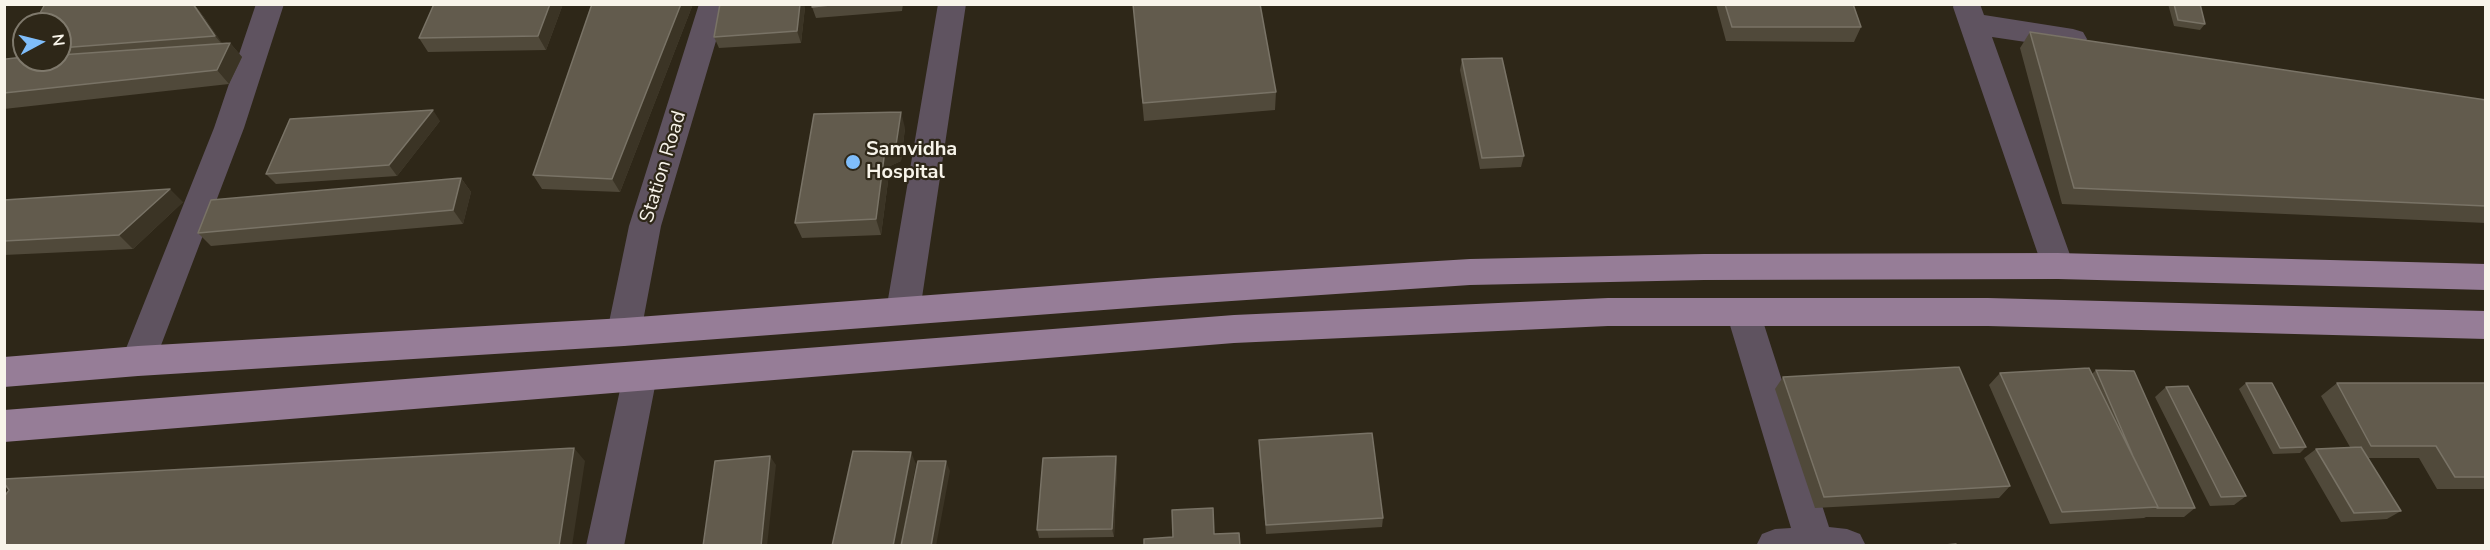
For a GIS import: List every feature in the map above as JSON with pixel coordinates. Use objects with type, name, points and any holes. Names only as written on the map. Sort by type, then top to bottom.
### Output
[{"type":"main road","points":[[4,372],[138,361],[624,332],[1470,272],[1715,267],[2058,266],[2486,277]]},
{"type":"main road","points":[[5,426],[1234,329],[1608,312],[1988,312],[2486,325]]},
{"type":"street","points":[[138,361],[229,129],[270,4]]},
{"type":"street","name":"Station Road","points":[[624,332],[645,226],[713,4]]},
{"type":"street","points":[[903,311],[952,4]]},
{"type":"street","points":[[1970,14],[2102,44]]},
{"type":"street","points":[[1970,14],[2058,266]]},
{"type":"street","points":[[1743,312],[1800,545]]},
{"type":"street","points":[[605,546],[640,376]]},
{"type":"building","points":[[45,4],[193,4],[215,36],[72,47],[72,12],[41,12]]},
{"type":"building","points":[[434,4],[550,4],[538,36],[419,38]]},
{"type":"building","points":[[592,4],[681,4],[612,179],[533,175]]},
{"type":"building","points":[[720,4],[800,4],[797,31],[714,37]]},
{"type":"building","points":[[813,4],[839,4],[812,7]]},
{"type":"building","points":[[1133,4],[1260,4],[1276,92],[1143,103]]},
{"type":"building","points":[[1725,4],[1853,4],[1861,27],[1732,27]]},
{"type":"building","points":[[2174,4],[2200,4],[2205,24],[2178,20]]},
{"type":"building","points":[[2030,32],[2486,100],[2486,206],[2074,188]]},
{"type":"building","points":[[230,43],[217,70],[4,93],[4,61],[6,59],[12,58],[12,72],[72,72],[72,54]]},
{"type":"building","points":[[1502,58],[1524,156],[1482,158],[1462,59]]},
{"type":"building","points":[[433,110],[389,165],[266,174],[290,119]]},
{"type":"building","points":[[901,112],[896,145],[885,150],[876,219],[795,223],[814,114]]},
{"type":"building","points":[[461,178],[453,210],[198,233],[211,200]]},
{"type":"building","points":[[170,189],[119,235],[4,241],[4,200]]},
{"type":"building","points":[[1959,367],[2010,486],[1824,497],[1783,377]]},
{"type":"building","points":[[2089,368],[2158,507],[2062,512],[2000,373]]},
{"type":"building","points":[[2096,370],[2134,371],[2195,508],[2157,508]]},
{"type":"building","points":[[2246,383],[2272,383],[2306,447],[2280,448]]},
{"type":"building","points":[[2337,383],[2486,383],[2486,477],[2455,477],[2436,446],[2371,446]]},
{"type":"building","points":[[2188,386],[2246,496],[2221,497],[2166,387]]},
{"type":"building","points":[[1372,433],[1383,518],[1266,525],[1259,440]]},
{"type":"building","points":[[2361,447],[2401,511],[2354,513],[2316,449]]},
{"type":"building","points":[[574,448],[559,546],[4,546],[4,497],[9,490],[4,479]]},
{"type":"building","points":[[853,451],[911,452],[893,546],[832,546]]},
{"type":"building","points":[[770,456],[761,546],[703,546],[715,461]]},
{"type":"building","points":[[1116,456],[1112,529],[1037,530],[1043,458]]},
{"type":"building","points":[[918,461],[946,461],[931,546],[901,546]]},
{"type":"building","points":[[1213,508],[1214,534],[1239,533],[1240,546],[1144,546],[1144,539],[1173,537],[1172,510]]},
{"type":"place","name":"Samvidha Hospital","points":[[853,162]]}]
